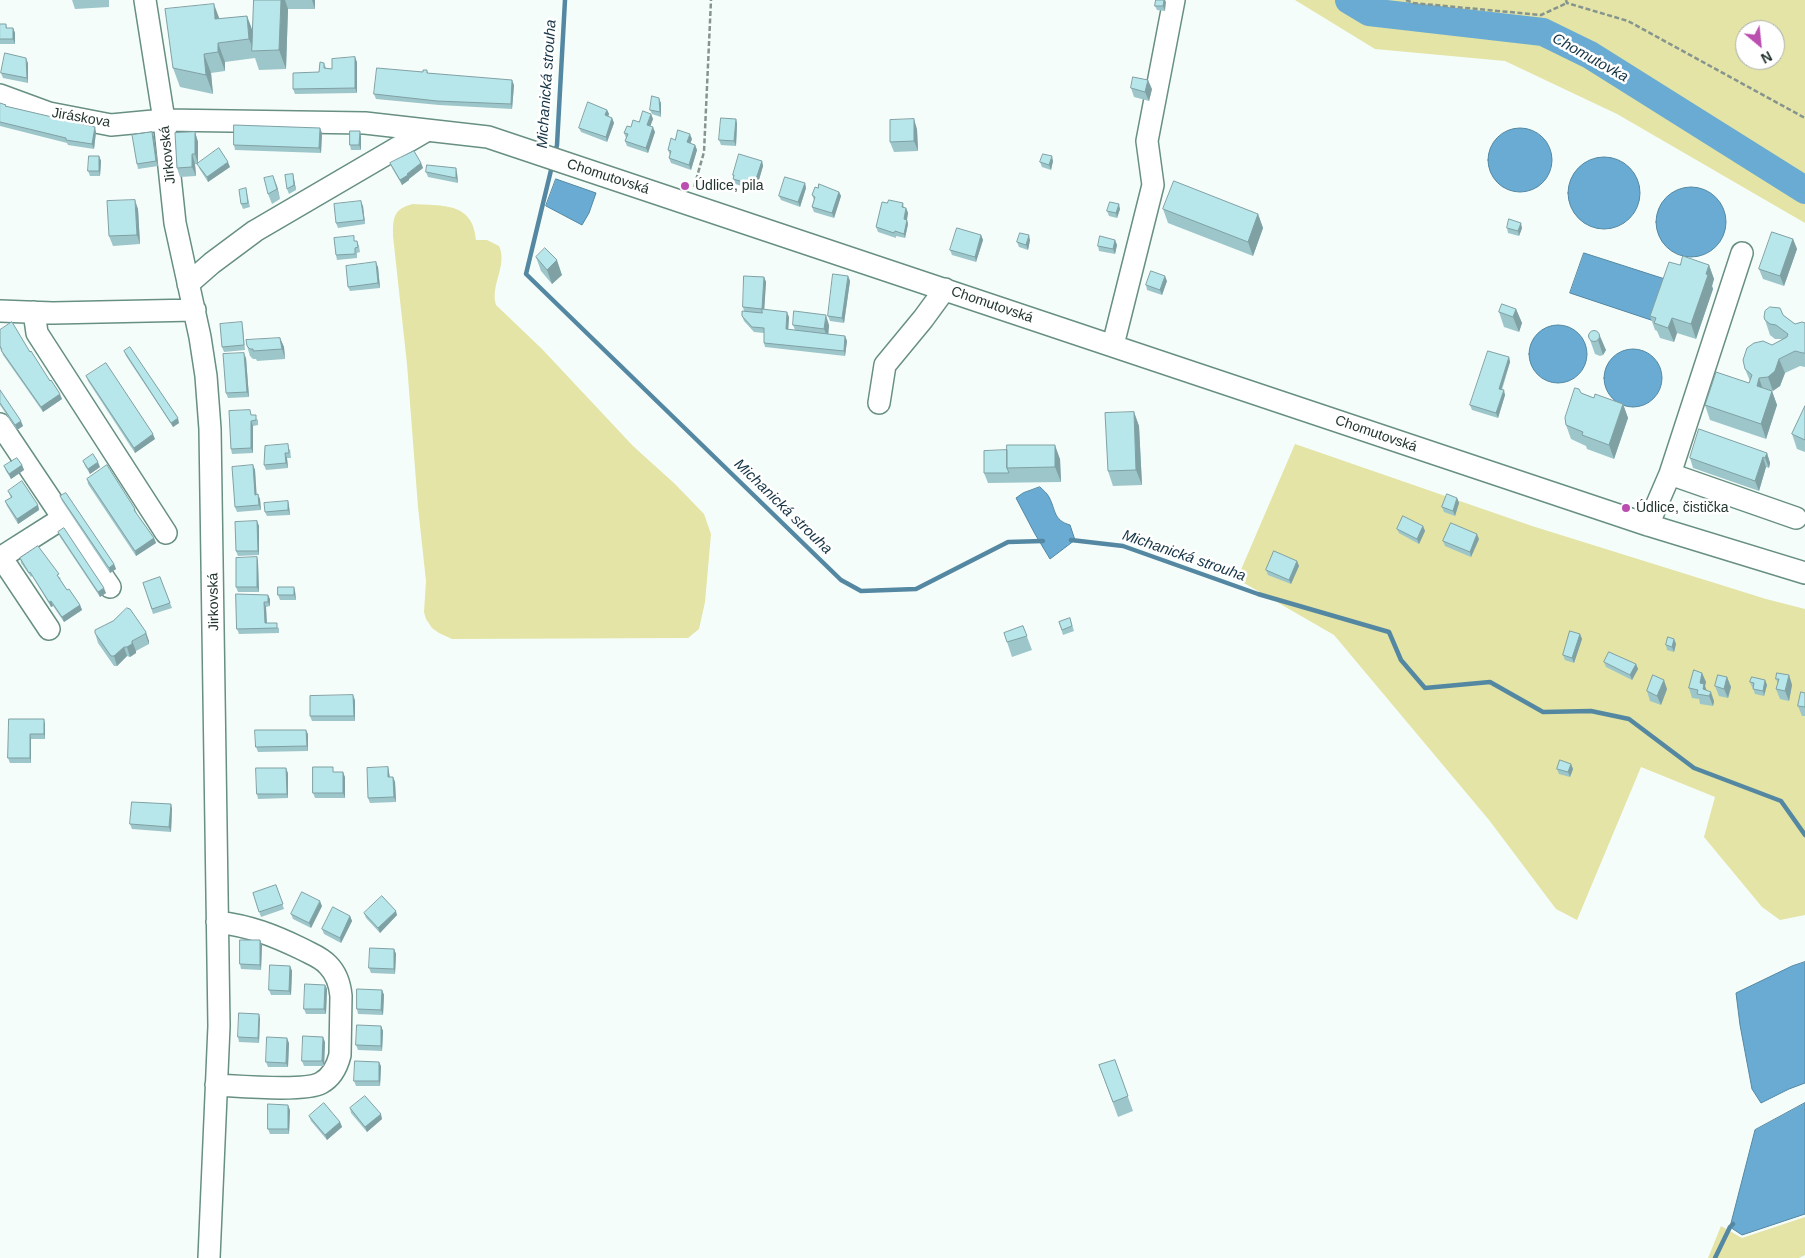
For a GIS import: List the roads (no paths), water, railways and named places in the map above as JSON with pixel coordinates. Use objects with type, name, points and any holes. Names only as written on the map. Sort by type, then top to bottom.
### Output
[{"type":"street","name":"Jirkovská","points":[[145,0],[164,120],[175,223],[195,310],[206,376],[210,430],[219,1026],[209,1258]]},
{"type":"street","points":[[1113,345],[1153,185],[1147,141],[1174,0]]},
{"type":"street","name":"Jiráskova","points":[[0,96],[49,113],[111,125],[164,120]]},
{"type":"street","name":"Chomutovská","points":[[164,120],[365,123],[488,138],[1648,525],[1805,573]]},
{"type":"street","points":[[188,284],[212,263],[255,231],[426,131]]},
{"type":"street","points":[[1648,525],[1670,474],[1742,253]]},
{"type":"street","points":[[879,403],[885,365],[945,289]]},
{"type":"street","points":[[0,311],[195,310]]},
{"type":"street","points":[[34,312],[37,333],[166,534]]},
{"type":"street","points":[[0,424],[110,587]]},
{"type":"street","points":[[1670,474],[1796,518]]},
{"type":"street","points":[[49,629],[0,558],[63,518]]},
{"type":"street","points":[[216,1085],[308,1088],[322,1083],[334,1072],[338,1064],[342,996],[334,972],[319,957],[264,932],[240,925],[217,922]]},
{"type":"water","points":[[1514,128],[1526,128],[1543,137],[1550,148],[1552,160],[1550,172],[1543,183],[1526,192],[1514,192],[1502,187],[1493,178],[1488,166],[1488,154],[1493,142],[1502,133]]},
{"type":"water","points":[[1604,157],[1624,163],[1634,173],[1640,193],[1634,213],[1624,223],[1604,229],[1584,223],[1574,213],[1568,193],[1574,173],[1584,163]]},
{"type":"water","points":[[556,179],[596,193],[589,213],[582,225],[546,206]]},
{"type":"water","points":[[1698,187],[1711,193],[1720,202],[1724,208],[1726,222],[1724,236],[1716,247],[1705,255],[1684,257],[1677,255],[1666,247],[1658,236],[1656,215],[1658,208],[1666,197],[1677,189]]},
{"type":"water","points":[[1584,253],[1668,280],[1654,321],[1570,293]]},
{"type":"water","points":[[1558,325],[1574,330],[1582,338],[1587,354],[1582,370],[1574,378],[1558,383],[1542,378],[1534,370],[1529,354],[1534,338],[1542,330]]},
{"type":"water","points":[[1627,349],[1639,349],[1654,357],[1662,372],[1662,384],[1654,399],[1639,407],[1627,407],[1612,399],[1604,384],[1604,372],[1612,357]]},
{"type":"water","points":[[1040,487],[1048,496],[1058,517],[1070,525],[1075,540],[1050,559],[1016,498],[1023,493]]},
{"type":"water","points":[[1805,962],[1805,1083],[1761,1103],[1752,1089],[1736,993],[1792,966]]},
{"type":"water","points":[[1805,1103],[1805,1214],[1742,1235],[1730,1227],[1755,1130]]},
{"type":"waterway","name":"Michanická strouha","points":[[555,153],[565,0]]},
{"type":"waterway","name":"Chomutovka","points":[[1349,0],[1369,12],[1543,32],[1590,55],[1805,190]]},
{"type":"waterway","name":"Michanická strouha","points":[[552,166],[526,274],[841,580],[861,591],[916,589],[1008,542],[1043,541]]},
{"type":"waterway","name":"Michanická strouha","points":[[1071,540],[1123,546],[1258,594],[1389,632],[1401,660],[1425,688],[1490,682],[1543,712],[1591,711],[1629,719],[1694,768],[1781,801],[1805,835]]},
{"type":"waterway","points":[[1715,1258],[1733,1224]]},
{"type":"place","name":"Údlice, pila","points":[[685,186]]},
{"type":"place","name":"Údlice, čistička","points":[[1626,508]]}]
